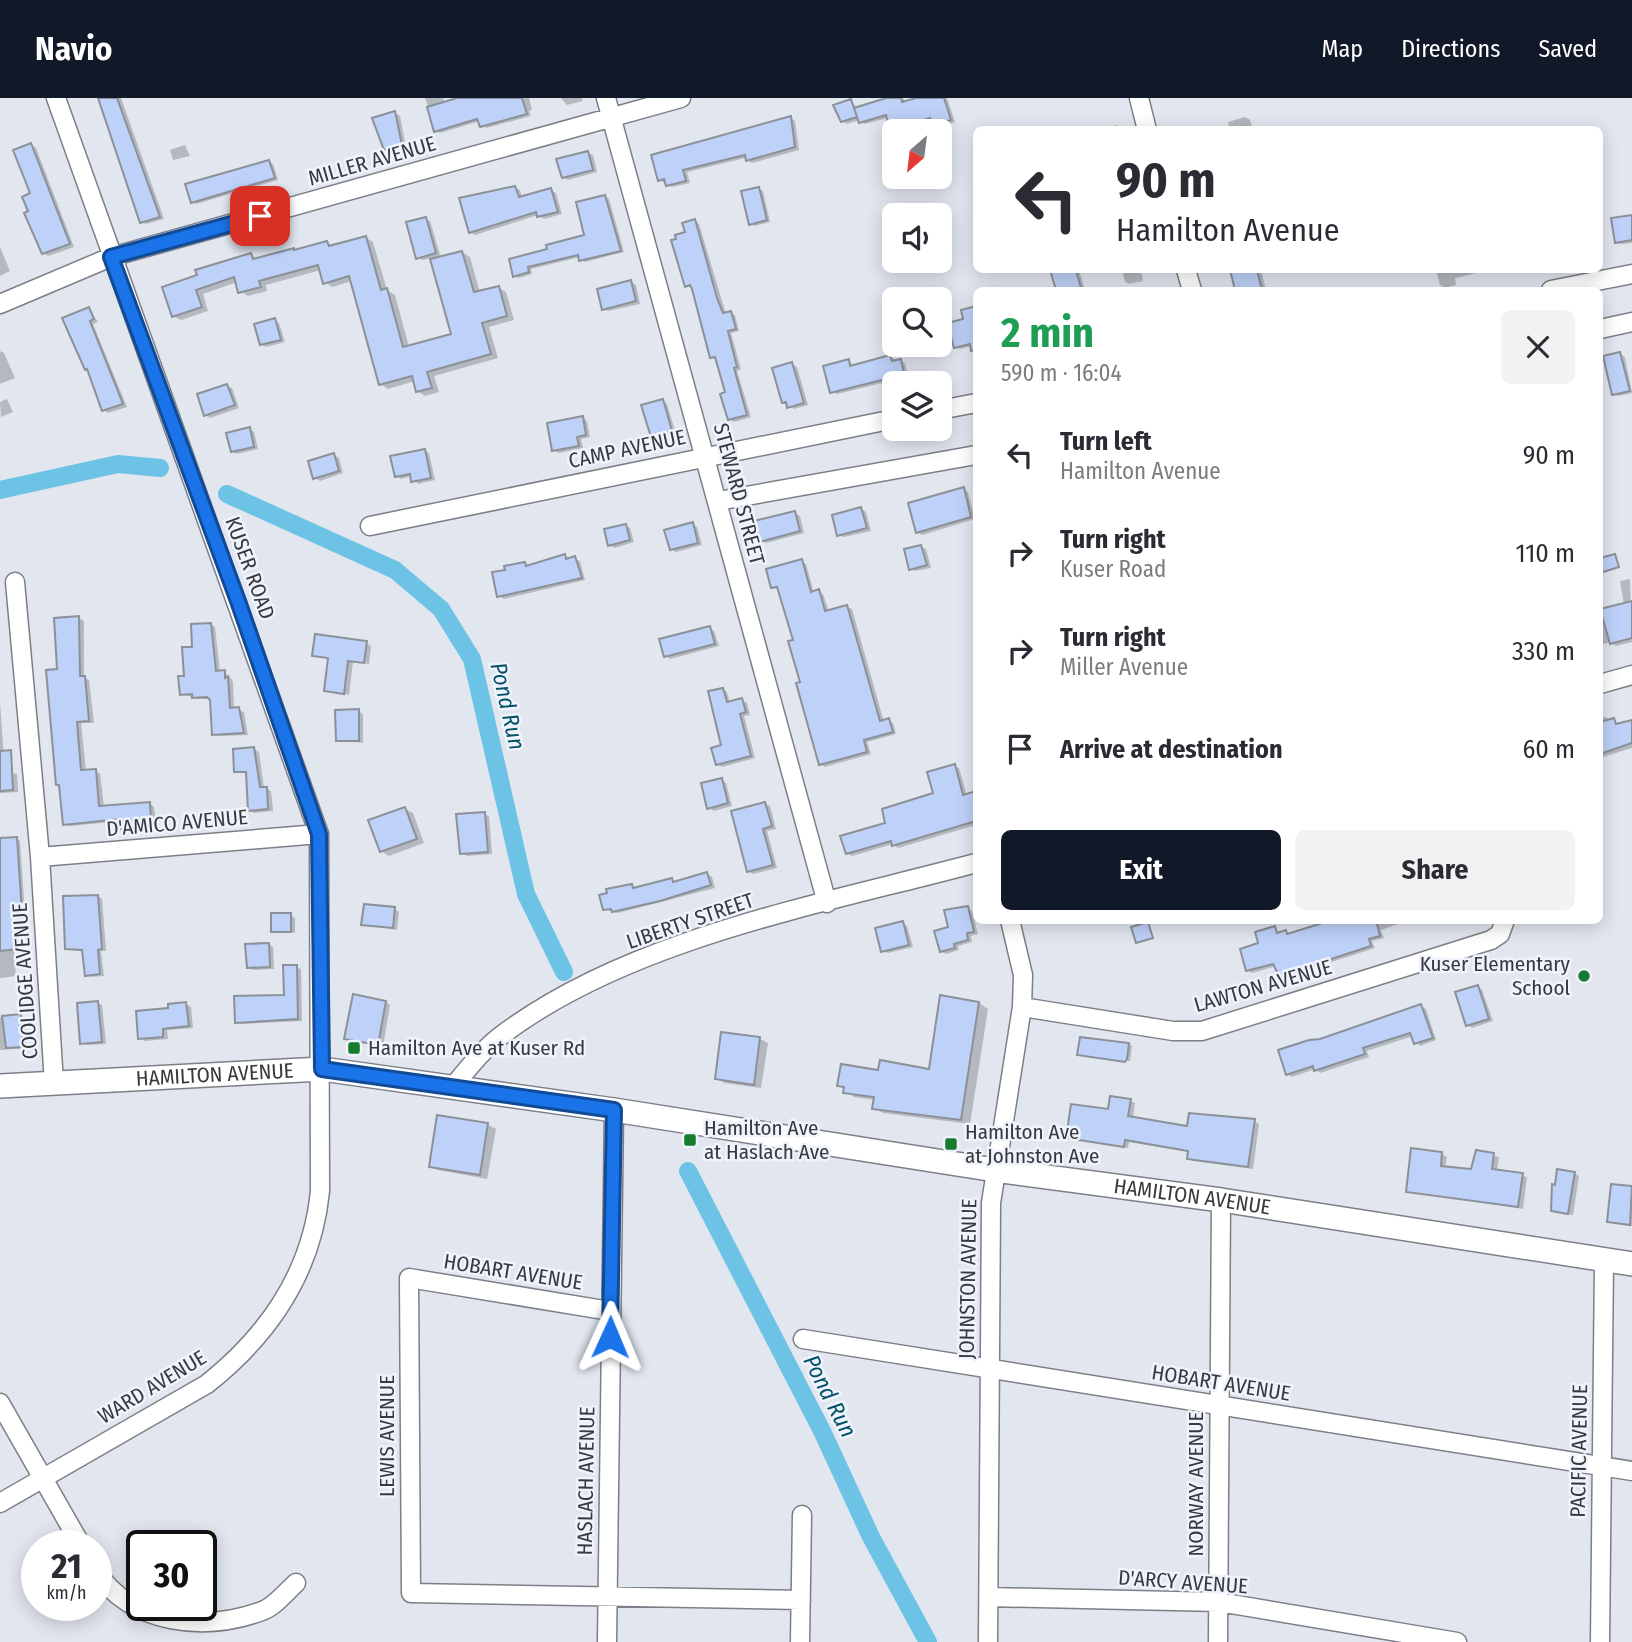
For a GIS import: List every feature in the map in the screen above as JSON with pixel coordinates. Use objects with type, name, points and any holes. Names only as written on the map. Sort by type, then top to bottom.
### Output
[{"type":"main road","name":"HAMILTON AVENUE","points":[[0,1086],[322,1069],[614,1110],[995,1170],[1221,1200],[1632,1264]]},
{"type":"street","name":"KUSER ROAD","points":[[56,98],[111,257],[238,601],[319,834],[322,1069]]},
{"type":"street","name":"STEWARD STREET","points":[[606,98],[828,903]]},
{"type":"street","name":"MILLER AVENUE","points":[[0,304],[111,257],[681,98]]},
{"type":"street","points":[[1139,98],[1146,126]]},
{"type":"street","points":[[1566,287],[1632,274]]},
{"type":"street","points":[[1603,328],[1632,322]]},
{"type":"street","points":[[952,407],[973,403]]},
{"type":"street","name":"CAMP AVENUE","points":[[370,526],[882,421]]},
{"type":"street","points":[[718,501],[973,456]]},
{"type":"street","name":"COOLIDGE AVENUE","points":[[15,582],[40,857],[54,1084]]},
{"type":"street","points":[[1603,683],[1632,675]]},
{"type":"street","name":"D'AMICO AVENUE","points":[[40,857],[319,834]]},
{"type":"street","name":"LIBERTY STREET","points":[[451,1089],[475,1060],[502,1035],[591,982],[675,947],[973,864]]},
{"type":"street","name":"JOHNSTON AVENUE","points":[[988,1642],[991,1203],[1022,1007],[1023,975],[1011,924]]},
{"type":"street","name":"LAWTON AVENUE","points":[[1022,1007],[1173,1031],[1202,1031],[1491,940],[1505,924]]},
{"type":"street","name":"WARD AVENUE","points":[[0,1503],[207,1384],[261,1335],[282,1306],[307,1250],[319,1203],[322,1069]]},
{"type":"street","name":"HASLACH AVENUE","points":[[607,1642],[614,1110]]},
{"type":"street","name":"NORWAY AVENUE","points":[[1218,1642],[1221,1200]]},
{"type":"street","name":"PACIFIC AVENUE","points":[[1600,1642],[1604,1259]]},
{"type":"street","name":"HOBART AVENUE","points":[[410,1278],[610,1311]]},
{"type":"street","name":"LEWIS AVENUE","points":[[410,1278],[411,1593],[607,1596]]},
{"type":"street","name":"HOBART AVENUE","points":[[803,1339],[1632,1471]]},
{"type":"street","points":[[0,1403],[72,1530]]},
{"type":"street","points":[[800,1642],[802,1515]]},
{"type":"street","points":[[112,1588],[124,1600],[143,1611],[183,1622],[218,1620],[264,1611],[296,1583]]},
{"type":"street","points":[[607,1596],[801,1600]]},
{"type":"street","name":"D'ARCY AVENUE","points":[[989,1597],[1219,1602],[1457,1642]]},
{"type":"building","points":[[98,98],[117,98],[160,217],[140,223]]},
{"type":"building","points":[[457,98],[522,98],[527,114],[480,127],[477,119],[434,132],[427,107]]},
{"type":"building","points":[[886,98],[901,98],[902,102],[916,98],[944,98],[951,119],[887,119],[886,115],[859,123],[854,108]]},
{"type":"building","points":[[851,99],[857,117],[841,122],[833,105]]},
{"type":"building","points":[[395,111],[402,145],[384,150],[372,118]]},
{"type":"building","points":[[791,116],[795,147],[746,161],[745,155],[683,170],[686,181],[666,186],[664,179],[658,181],[651,155]]},
{"type":"building","points":[[31,143],[70,244],[42,254],[24,213],[28,211],[22,197],[30,193],[13,150]]},
{"type":"building","points":[[588,151],[593,170],[562,178],[556,159]]},
{"type":"building","points":[[269,160],[275,178],[191,203],[185,184]]},
{"type":"building","points":[[515,186],[519,197],[551,188],[558,212],[537,217],[536,212],[469,233],[459,198]]},
{"type":"building","points":[[759,187],[767,220],[749,225],[741,191]]},
{"type":"building","points":[[605,195],[621,251],[579,261],[578,255],[528,267],[529,272],[513,277],[509,259],[584,235],[576,202]]},
{"type":"building","points":[[1632,215],[1632,240],[1615,243],[1611,218]]},
{"type":"building","points":[[426,217],[436,253],[416,259],[406,222]]},
{"type":"building","points":[[695,219],[717,298],[723,313],[731,311],[736,329],[728,331],[737,367],[734,368],[747,415],[728,420],[720,394],[725,392],[715,357],[710,358],[692,289],[690,285],[685,287],[671,240],[676,239],[675,235],[685,232],[682,223]]},
{"type":"building","points":[[366,236],[381,290],[387,288],[403,347],[451,334],[430,259],[462,251],[474,292],[499,286],[507,316],[482,323],[491,354],[427,372],[432,388],[416,392],[412,376],[379,385],[349,276],[323,284],[318,265],[259,281],[261,287],[238,293],[234,277],[196,290],[202,307],[172,317],[162,287],[197,275],[195,270],[251,253],[253,259],[327,241],[329,246]]},
{"type":"building","points":[[1051,273],[1077,273],[1081,287],[1055,287]]},
{"type":"building","points":[[1231,273],[1258,273],[1261,287],[1234,287]]},
{"type":"building","points":[[631,280],[636,301],[602,310],[597,289]]},
{"type":"building","points":[[89,307],[94,319],[90,321],[123,404],[102,411],[87,369],[85,370],[62,318]]},
{"type":"building","points":[[973,307],[973,351],[970,344],[954,348],[952,322],[963,319],[961,310]]},
{"type":"building","points":[[275,318],[281,340],[260,345],[254,324]]},
{"type":"building","points":[[1620,352],[1630,391],[1612,395],[1603,356]]},
{"type":"building","points":[[891,357],[892,361],[901,359],[904,371],[882,371],[882,380],[830,393],[823,366],[849,359],[850,366]]},
{"type":"building","points":[[792,362],[804,403],[787,408],[786,402],[782,403],[772,368]]},
{"type":"building","points":[[227,384],[235,405],[204,416],[197,394]]},
{"type":"building","points":[[663,399],[672,431],[651,437],[641,405]]},
{"type":"building","points":[[583,416],[586,435],[577,437],[579,446],[552,451],[547,423]]},
{"type":"building","points":[[250,427],[254,447],[231,452],[226,433]]},
{"type":"building","points":[[425,449],[431,478],[411,482],[410,474],[395,477],[390,456]]},
{"type":"building","points":[[334,453],[339,471],[313,479],[308,461]]},
{"type":"building","points":[[964,487],[971,517],[916,533],[908,503]]},
{"type":"building","points":[[861,507],[867,528],[837,536],[832,515]]},
{"type":"building","points":[[795,511],[800,531],[759,542],[754,521]]},
{"type":"building","points":[[693,522],[698,543],[670,550],[664,530]]},
{"type":"building","points":[[626,524],[630,540],[608,546],[604,529]]},
{"type":"building","points":[[921,545],[927,565],[909,570],[904,549]]},
{"type":"building","points":[[565,554],[566,559],[575,556],[582,578],[497,597],[492,572],[505,570],[504,566],[525,562],[526,566]]},
{"type":"building","points":[[1615,554],[1619,567],[1603,572],[1603,557]]},
{"type":"building","points":[[802,559],[811,592],[819,589],[825,611],[847,605],[880,721],[889,718],[893,732],[864,740],[867,752],[819,765],[796,683],[800,682],[788,641],[793,640],[777,587],[771,588],[766,569]]},
{"type":"building","points":[[1632,601],[1632,638],[1610,644],[1603,620],[1603,608]]},
{"type":"building","points":[[79,616],[80,676],[85,676],[89,721],[77,722],[81,770],[96,769],[99,806],[150,802],[151,822],[135,823],[135,828],[121,829],[120,819],[63,825],[59,785],[56,785],[46,670],[57,669],[54,618]]},
{"type":"building","points":[[211,623],[216,671],[225,670],[230,708],[239,707],[244,733],[212,735],[210,700],[207,697],[192,698],[192,694],[180,695],[178,676],[184,676],[182,647],[192,647],[191,624]]},
{"type":"building","points":[[710,626],[715,644],[664,657],[659,639]]},
{"type":"building","points":[[315,634],[367,641],[364,663],[348,661],[344,694],[324,691],[328,658],[312,656]]},
{"type":"building","points":[[723,688],[727,702],[742,698],[746,712],[740,714],[751,756],[716,765],[711,748],[721,745],[708,691]]},
{"type":"building","points":[[359,709],[359,741],[336,741],[335,710]]},
{"type":"building","points":[[1614,718],[1616,724],[1632,720],[1632,743],[1603,753],[1603,721]]},
{"type":"building","points":[[254,747],[260,787],[267,787],[268,809],[248,811],[246,772],[234,772],[233,749]]},
{"type":"building","points":[[11,750],[13,790],[0,791],[0,751]]},
{"type":"building","points":[[955,764],[963,795],[973,792],[973,822],[892,846],[891,841],[846,854],[840,836],[885,823],[882,809],[933,793],[927,772]]},
{"type":"building","points":[[722,778],[728,803],[707,809],[701,783]]},
{"type":"building","points":[[765,802],[772,826],[763,829],[773,865],[747,872],[731,811]]},
{"type":"building","points":[[405,807],[417,839],[380,852],[368,820]]},
{"type":"building","points":[[485,812],[488,852],[460,854],[456,814]]},
{"type":"building","points":[[17,837],[24,943],[17,943],[18,949],[0,951],[0,838]]},
{"type":"building","points":[[707,872],[711,885],[660,901],[612,912],[611,909],[603,910],[599,895],[607,893],[606,889],[632,884],[633,888],[672,878],[673,882]]},
{"type":"building","points":[[98,895],[102,949],[98,950],[100,974],[85,976],[82,950],[65,949],[63,896]]},
{"type":"building","points":[[364,904],[395,907],[393,928],[361,925]]},
{"type":"building","points":[[968,906],[974,932],[967,933],[968,940],[954,944],[955,948],[940,952],[934,931],[948,927],[944,910]]},
{"type":"building","points":[[271,913],[291,913],[291,932],[271,932]]},
{"type":"building","points":[[903,921],[909,945],[881,952],[875,928]]},
{"type":"building","points":[[1149,924],[1153,938],[1136,943],[1131,927]]},
{"type":"building","points":[[1319,924],[1377,924],[1380,936],[1369,939],[1371,946],[1279,976],[1273,964],[1246,971],[1240,949],[1258,943],[1255,932],[1275,926],[1277,933],[1286,930],[1287,934]]},
{"type":"building","points":[[269,943],[270,967],[247,968],[245,944]]},
{"type":"building","points":[[283,965],[297,965],[298,1019],[235,1023],[234,996],[284,995]]},
{"type":"building","points":[[1478,985],[1489,1019],[1466,1026],[1455,992]]},
{"type":"building","points":[[353,994],[386,1001],[378,1045],[344,1039]]},
{"type":"building","points":[[940,995],[979,1002],[961,1120],[872,1109],[874,1097],[843,1093],[844,1087],[837,1086],[841,1064],[878,1070],[880,1060],[929,1069]]},
{"type":"building","points":[[98,1001],[102,1042],[80,1044],[77,1003]]},
{"type":"building","points":[[186,1002],[189,1026],[163,1029],[163,1037],[138,1039],[136,1011],[168,1008],[168,1004]]},
{"type":"building","points":[[1421,1004],[1433,1038],[1414,1044],[1410,1033],[1363,1048],[1365,1054],[1314,1071],[1313,1066],[1286,1075],[1278,1050],[1320,1039]]},
{"type":"building","points":[[21,1014],[23,1047],[6,1048],[2,1016]]},
{"type":"building","points":[[721,1032],[760,1037],[754,1085],[715,1079]]},
{"type":"building","points":[[1080,1037],[1129,1043],[1127,1059],[1125,1062],[1077,1055]]},
{"type":"building","points":[[1110,1096],[1131,1099],[1128,1116],[1187,1126],[1189,1113],[1255,1119],[1248,1167],[1187,1159],[1188,1151],[1125,1140],[1124,1147],[1066,1138],[1071,1104],[1108,1109]]},
{"type":"building","points":[[437,1115],[488,1123],[480,1175],[429,1167]]},
{"type":"building","points":[[1411,1148],[1442,1152],[1441,1166],[1471,1169],[1476,1150],[1494,1153],[1492,1169],[1523,1173],[1518,1207],[1406,1192]]},
{"type":"building","points":[[1557,1169],[1575,1172],[1568,1214],[1551,1211],[1552,1184],[1555,1185]]},
{"type":"building","points":[[1611,1184],[1632,1186],[1630,1225],[1607,1222]]},
{"type":"waterway","name":"Pond Run","points":[[0,490],[118,464],[160,468]]},
{"type":"waterway","name":"Pond Run","points":[[227,494],[395,570],[441,609],[472,659],[526,894],[564,972]]},
{"type":"waterway","name":"Pond Run","points":[[688,1171],[822,1431],[871,1537],[928,1642]]},
{"type":"place","name":"Kuser Elementary School","points":[[1584,976]]},
{"type":"place","name":"Hamilton Ave at Kuser Rd","points":[[354,1048]]},
{"type":"place","name":"Hamilton Ave at Haslach Ave","points":[[690,1140]]},
{"type":"place","name":"Hamilton Ave at Johnston Ave","points":[[951,1144]]},
{"type":"route","points":[[260,216],[111,257],[238,601],[319,834],[322,1069],[614,1110],[610,1337]]}]
